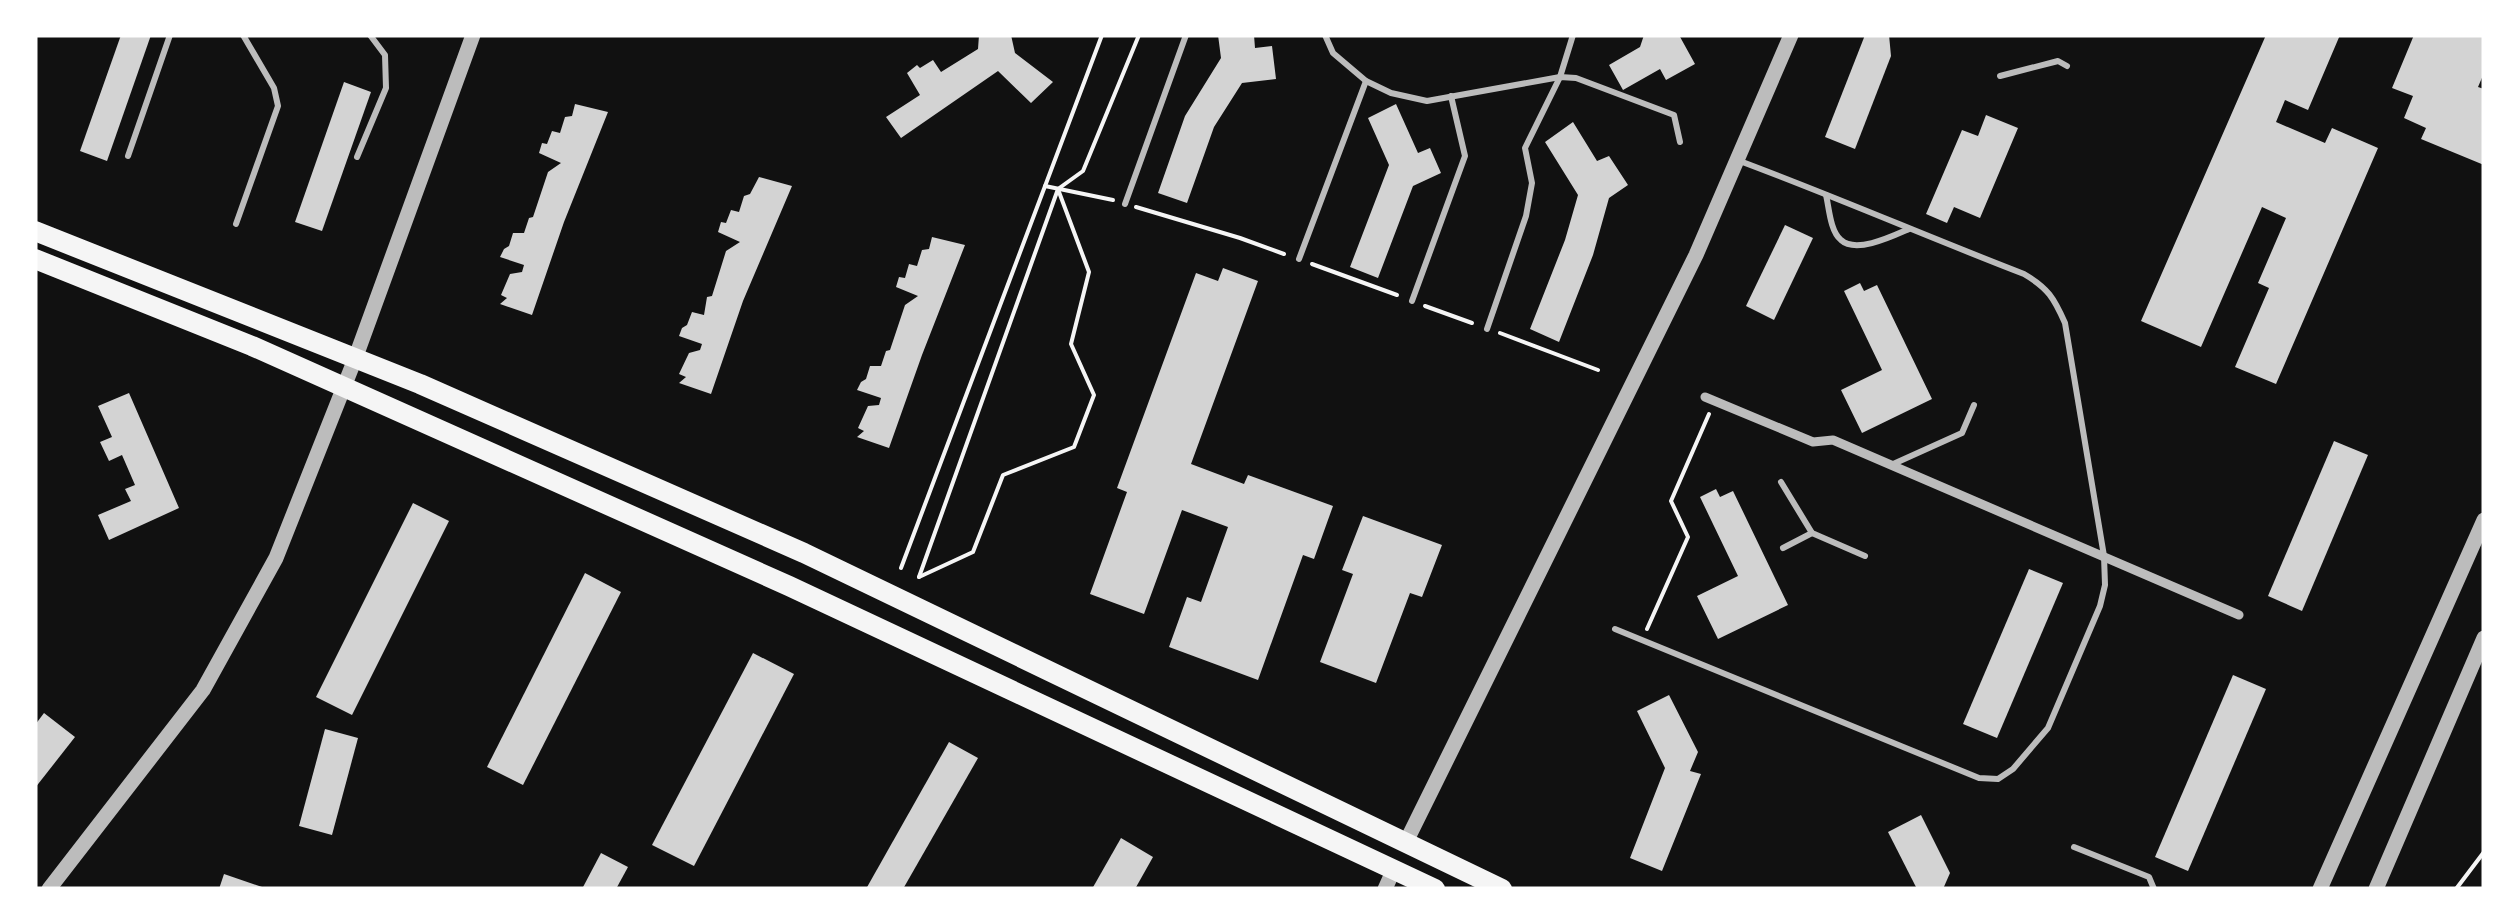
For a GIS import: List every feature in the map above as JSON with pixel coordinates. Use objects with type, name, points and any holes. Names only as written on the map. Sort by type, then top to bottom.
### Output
[{"type":"main road","points":[[35,230],[563,446],[804,553],[1502,889]]},
{"type":"main road","points":[[35,258],[344,386],[789,586],[1389,879],[1434,889]]},
{"type":"street","points":[[49,889],[204,690],[276,558],[344,386],[473,35]]},
{"type":"street","points":[[1406,842],[1696,255],[1791,35]]},
{"type":"street","points":[[1710,399],[1813,442],[1833,440],[2239,615]]},
{"type":"street","points":[[2320,889],[2484,520]]},
{"type":"street","points":[[2376,889],[2484,638]]},
{"type":"lane","points":[[128,156],[170,35]]},
{"type":"lane","points":[[236,224],[278,106],[274,88],[243,35]]},
{"type":"lane","points":[[358,157],[386,88],[385,55],[370,35]]},
{"type":"lane","points":[[1125,204],[1186,35]]},
{"type":"lane","points":[[1325,35],[1333,53],[1366,81],[1392,92],[1427,100],[1560,77],[1576,78],[1674,115],[1680,142]]},
{"type":"lane","points":[[1488,329],[1526,216],[1532,183],[1525,148],[1560,77],[1572,35]]},
{"type":"lane","points":[[2000,76],[2058,61],[2068,66]]},
{"type":"lane","points":[[1300,260],[1366,81]]},
{"type":"lane","points":[[1412,301],[1465,156],[1451,96]]},
{"type":"lane","points":[[1615,629],[1979,778],[1998,779],[2013,769],[2048,728],[2100,606],[2105,584],[2104,556],[2065,324],[2054,299],[2024,274],[1736,160]]},
{"type":"lane","points":[[1826,193],[1834,230],[1850,244],[1874,244],[1909,229]]},
{"type":"lane","points":[[1891,465],[1962,433],[1974,406]]},
{"type":"lane","points":[[1781,482],[1812,533],[1865,556]]},
{"type":"lane","points":[[1783,548],[1812,533]]},
{"type":"lane","points":[[2074,847],[2149,877],[2154,889]]},
{"type":"path","points":[[901,568],[1102,35]]},
{"type":"path","points":[[1058,189],[1089,272],[1072,344],[1094,395],[1074,447],[1003,475],[974,552],[919,577],[1058,189],[1083,171],[1139,35]]},
{"type":"path","points":[[1045,186],[1125,204],[1240,238],[1598,370]]},
{"type":"path","points":[[1642,640],[1688,537],[1671,501],[1710,399]]},
{"type":"path","points":[[2456,889],[2484,852]]},
{"type":"building","points":[[121,35],[151,35],[107,161],[80,151]]},
{"type":"building","points":[[979,35],[1011,35],[1015,53],[1053,82],[1031,103],[998,71],[901,138],[886,117],[920,95],[907,73],[933,60],[941,72],[978,49]]},
{"type":"building","points":[[1218,35],[1254,35],[1255,48],[1272,46],[1276,79],[1242,83],[1214,127],[1187,203],[1158,193],[1185,116],[1221,58]]},
{"type":"building","points":[[1644,35],[1679,35],[1695,64],[1666,80],[1660,69],[1623,90],[1609,65],[1640,47]]},
{"type":"building","points":[[1865,35],[1889,35],[1891,56],[1855,149],[1825,137]]},
{"type":"building","points":[[2266,35],[2340,35],[2308,110],[2285,100],[2276,122],[2325,143],[2332,128],[2378,148],[2276,384],[2235,367],[2269,288],[2258,283],[2286,218],[2262,207],[2201,347],[2141,321]]},
{"type":"building","points":[[2414,35],[2484,35],[2484,73],[2478,87],[2484,89],[2484,165],[2421,139],[2426,128],[2404,118],[2413,96],[2392,88]]},
{"type":"building","points":[[344,82],[371,92],[322,231],[295,222]]},
{"type":"building","points":[[575,104],[608,112],[532,315],[500,304],[507,298],[501,295],[510,274],[522,272],[524,265],[500,257],[513,233],[524,233],[548,172],[561,163],[539,153],[552,131],[560,133]]},
{"type":"building","points":[[1396,104],[1418,153],[1430,148],[1441,173],[1413,186],[1378,278],[1350,267],[1389,165],[1368,118]]},
{"type":"building","points":[[1986,115],[2018,128],[1980,218],[1954,207],[1947,223],[1926,214],[1962,130],[1978,136]]},
{"type":"building","points":[[1573,122],[1597,161],[1609,156],[1628,185],[1609,198],[1593,255],[1559,342],[1530,329],[1578,195],[1545,142]]},
{"type":"building","points":[[759,177],[792,186],[743,301],[711,394],[679,383],[686,377],[679,374],[689,353],[700,350],[702,344],[679,336],[692,312],[704,315],[707,297],[712,296],[726,251],[740,242],[718,232],[721,222],[726,223],[731,210],[739,212],[744,196],[750,194]]},
{"type":"building","points":[[1785,225],[1813,238],[1774,320],[1746,306]]},
{"type":"building","points":[[932,237],[965,245],[889,448],[857,437],[864,431],[858,428],[868,406],[879,405],[881,398],[857,390],[870,366],[881,366],[905,305],[918,296],[896,287],[899,277],[905,278],[909,264],[917,266]]},
{"type":"building","points":[[1223,268],[1258,281],[1191,464],[1244,484],[1248,475],[1333,506],[1314,559],[1303,555],[1258,680],[1169,647],[1187,597],[1201,602],[1228,527],[1182,510],[1144,614],[1090,594],[1127,492],[1117,488],[1196,273],[1218,281]]},
{"type":"building","points":[[1860,283],[1864,291],[1877,285],[1932,399],[1862,433],[1841,390],[1882,370],[1844,291]]},
{"type":"building","points":[[129,393],[179,508],[109,540],[98,515],[131,501],[125,489],[135,485],[122,455],[109,461],[100,442],[112,437],[98,406]]},
{"type":"building","points":[[2334,441],[2368,455],[2302,611],[2268,596]]},
{"type":"building","points":[[1716,489],[1720,497],[1733,491],[1788,605],[1718,639],[1697,596],[1738,576],[1700,497]]},
{"type":"building","points":[[413,503],[449,521],[352,715],[316,697]]},
{"type":"building","points":[[1363,516],[1442,545],[1422,597],[1410,593],[1376,683],[1320,662],[1353,574],[1342,570]]},
{"type":"building","points":[[2029,569],[2063,583],[1997,738],[1963,724]]},
{"type":"building","points":[[585,573],[621,592],[523,785],[487,767]]},
{"type":"building","points":[[753,653],[794,674],[694,866],[652,845]]},
{"type":"building","points":[[2233,675],[2266,689],[2188,871],[2155,857]]},
{"type":"building","points":[[1669,695],[1698,752],[1690,771],[1701,774],[1662,871],[1630,858],[1665,768],[1637,711]]},
{"type":"building","points":[[44,713],[75,737],[35,788],[35,725]]},
{"type":"building","points":[[325,729],[358,738],[332,835],[299,826]]},
{"type":"building","points":[[949,742],[978,758],[903,889],[866,889]]},
{"type":"building","points":[[1921,815],[1950,873],[1943,889],[1917,889],[1888,832]]},
{"type":"building","points":[[1121,838],[1153,857],[1135,889],[1092,889]]},
{"type":"building","points":[[601,853],[628,867],[616,889],[582,889]]},
{"type":"building","points":[[224,874],[265,888],[265,889],[219,889]]}]
